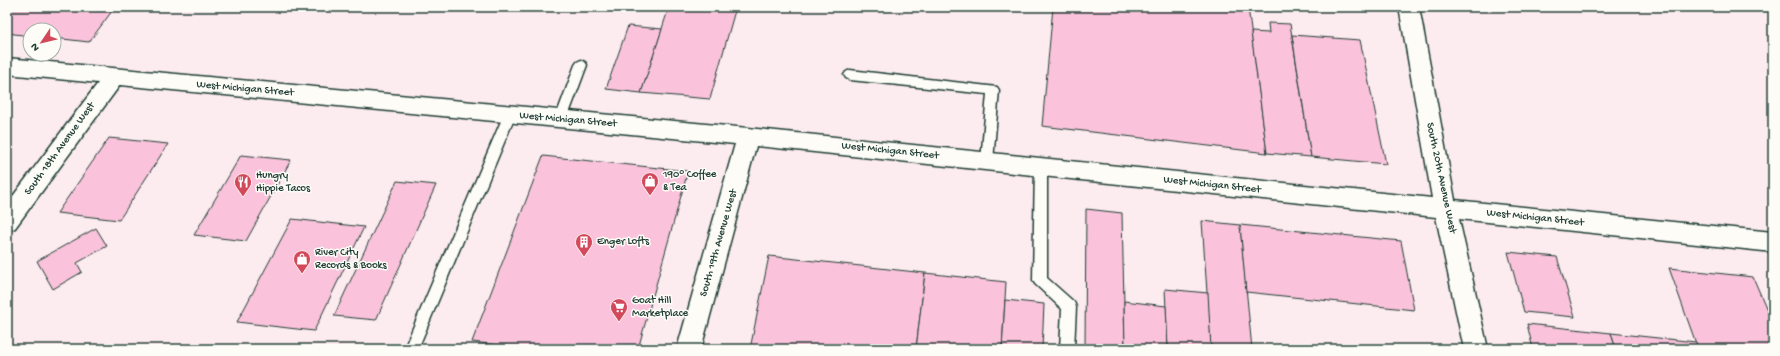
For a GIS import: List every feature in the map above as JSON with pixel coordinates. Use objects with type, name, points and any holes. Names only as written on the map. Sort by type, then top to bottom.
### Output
[{"type":"street","name":"South 20th Avenue West","points":[[1409,7],[1439,178],[1476,349]]},
{"type":"street","name":"West Michigan Street","points":[[7,66],[748,137],[1447,210],[1773,242]]},
{"type":"street","name":"South 18th Avenue West","points":[[7,221],[114,77]]},
{"type":"street","name":"South 19th Avenue West","points":[[689,349],[727,217],[748,137]]},
{"type":"lane","points":[[561,119],[581,65]]},
{"type":"lane","points":[[850,75],[993,90],[987,161]]},
{"type":"lane","points":[[412,349],[510,114]]},
{"type":"lane","points":[[1041,167],[1040,280],[1069,307],[1067,349]]},
{"type":"shaded area","points":[[7,7],[1773,7],[1773,349],[7,349]]},
{"type":"building","points":[[7,7],[115,7],[89,42],[62,39],[62,22],[22,22],[22,35],[7,33]]},
{"type":"building","points":[[669,7],[736,7],[710,99],[641,93]]},
{"type":"building","points":[[1053,7],[1248,7],[1267,153],[1042,126]]},
{"type":"building","points":[[1268,23],[1290,24],[1311,157],[1267,153],[1251,32],[1269,33]]},
{"type":"building","points":[[628,26],[662,29],[641,93],[606,89]]},
{"type":"building","points":[[1292,35],[1360,40],[1386,164],[1311,157]]},
{"type":"building","points":[[109,138],[168,144],[119,220],[57,213]]},
{"type":"building","name":"Hungry Hippie Tacos","points":[[241,155],[291,160],[246,241],[194,235]]},
{"type":"building","name":"Enger Lofts","points":[[543,156],[688,171],[638,349],[531,349],[472,342]]},
{"type":"building","points":[[397,181],[436,185],[376,320],[334,316]]},
{"type":"building","points":[[1086,209],[1122,213],[1125,349],[1085,349]]},
{"type":"building","name":"River City Records & Books","points":[[292,219],[364,227],[314,331],[237,322]]},
{"type":"building","points":[[1202,221],[1240,225],[1252,349],[1211,349]]},
{"type":"building","points":[[1240,225],[1401,241],[1414,310],[1246,292]]},
{"type":"building","points":[[96,228],[107,246],[77,263],[82,272],[53,289],[37,261]]},
{"type":"building","points":[[1508,252],[1557,257],[1575,317],[1524,312]]},
{"type":"building","points":[[769,256],[925,273],[916,349],[750,349]]},
{"type":"building","points":[[1669,268],[1753,277],[1773,324],[1773,349],[1698,349]]},
{"type":"building","points":[[925,273],[1006,282],[1002,349],[916,349]]},
{"type":"building","points":[[1165,289],[1208,293],[1211,349],[1168,349]]},
{"type":"building","points":[[1005,300],[1044,304],[1042,349],[1002,349]]},
{"type":"building","points":[[1124,301],[1166,306],[1168,349],[1125,349]]},
{"type":"building","points":[[1527,324],[1611,333],[1616,349],[1533,349]]},
{"type":"building","points":[[1611,333],[1696,342],[1698,349],[1616,349]]},
{"type":"place","name":"190° Coffee & Tea","points":[[650,196]]},
{"type":"place","name":"Hungry Hippie Tacos","points":[[243,197]]},
{"type":"place","name":"Enger Lofts","points":[[584,257]]},
{"type":"place","name":"River City Records & Books","points":[[302,274]]},
{"type":"place","name":"Goat Hill Marketplace","points":[[619,322]]}]
